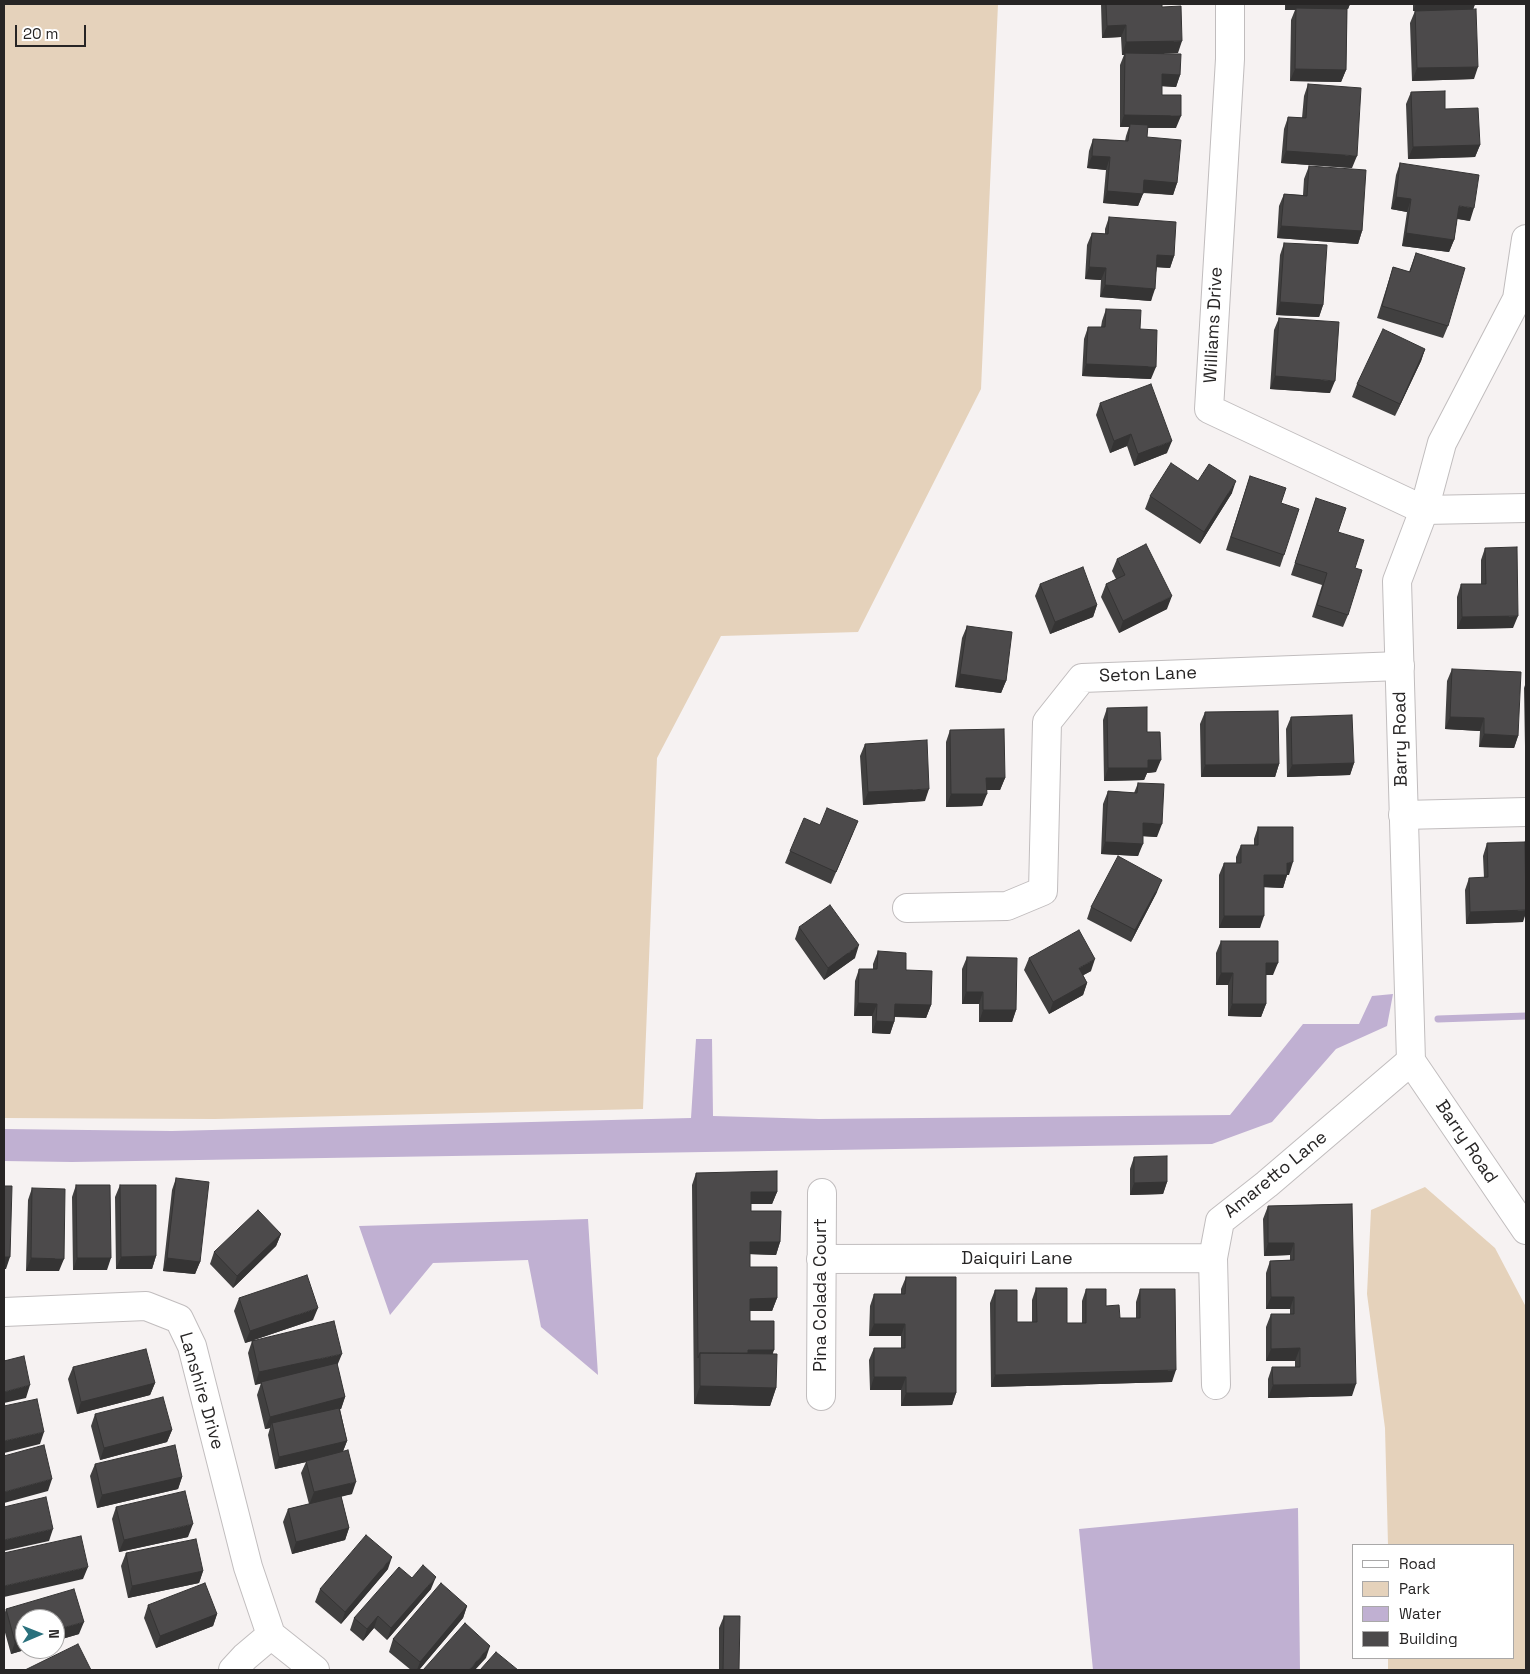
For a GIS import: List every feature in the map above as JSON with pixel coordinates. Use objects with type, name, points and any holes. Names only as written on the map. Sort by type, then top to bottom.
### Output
[{"type":"street","name":"Williams Drive","points":[[1230,4],[1230,59],[1209,408],[1424,510]]},
{"type":"street","name":"Barry Road","points":[[1526,239],[1517,299],[1442,443],[1424,510],[1397,581],[1411,1061],[1526,1230]]},
{"type":"street","points":[[1424,510],[1526,508]]},
{"type":"street","name":"Seton Lane","points":[[907,908],[1008,906],[1043,891],[1046,722],[1082,678],[1400,666]]},
{"type":"street","points":[[1403,815],[1526,812]]},
{"type":"street","name":"Amaretto Lane","points":[[1216,1384],[1213,1258],[1220,1221],[1267,1184],[1411,1061]]},
{"type":"street","name":"Pina Colada Court","points":[[821,1396],[822,1193]]},
{"type":"street","name":"Daiquiri Lane","points":[[822,1259],[1213,1258]]},
{"type":"street","name":"Lanshire Drive","points":[[4,1312],[146,1306],[179,1318],[192,1346],[248,1568],[271,1635]]},
{"type":"street","points":[[233,1670],[271,1635],[315,1670]]},
{"type":"green space","points":[[4,4],[998,4],[981,389],[858,632],[721,636],[657,758],[643,1109],[215,1119],[4,1118]]},
{"type":"green space","points":[[1425,1187],[1495,1248],[1526,1307],[1526,1670],[1388,1670],[1388,1659],[1515,1659],[1515,1544],[1388,1544],[1385,1428],[1367,1294],[1371,1210]]},
{"type":"water","points":[[1393,994],[1387,1026],[1336,1049],[1272,1122],[1212,1144],[72,1162],[4,1161],[4,1129],[172,1131],[691,1118],[696,1039],[712,1039],[713,1116],[819,1119],[1230,1115],[1303,1024],[1359,1024],[1372,996]]},
{"type":"water","points":[[588,1219],[598,1375],[541,1327],[528,1260],[433,1263],[390,1315],[359,1226]]},
{"type":"water","points":[[1298,1508],[1300,1670],[1093,1670],[1079,1529]]},
{"type":"building","points":[[1106,4],[1162,4],[1162,7],[1181,6],[1182,41],[1126,42],[1126,25],[1107,26]]},
{"type":"building","points":[[1296,8],[1347,9],[1346,70],[1295,69]]},
{"type":"building","points":[[1476,9],[1478,67],[1417,68],[1415,11]]},
{"type":"building","points":[[1125,53],[1181,54],[1180,75],[1162,74],[1162,95],[1181,95],[1181,116],[1124,115]]},
{"type":"building","points":[[1308,84],[1361,88],[1357,156],[1286,151],[1288,117],[1306,118]]},
{"type":"building","points":[[1445,91],[1445,109],[1478,108],[1480,145],[1413,147],[1411,92]]},
{"type":"building","points":[[1130,124],[1148,125],[1147,137],[1181,140],[1177,183],[1144,180],[1143,194],[1107,191],[1110,157],[1092,156],[1093,139],[1128,141]]},
{"type":"building","points":[[1400,163],[1479,175],[1474,208],[1459,206],[1454,240],[1406,233],[1411,199],[1396,197]]},
{"type":"building","points":[[1309,166],[1366,170],[1362,231],[1281,226],[1284,194],[1307,196]]},
{"type":"building","points":[[1109,217],[1176,222],[1174,256],[1157,255],[1155,289],[1105,285],[1106,268],[1089,267],[1092,233],[1108,234]]},
{"type":"building","points":[[1284,243],[1327,245],[1323,305],[1280,302]]},
{"type":"building","points":[[1416,253],[1465,268],[1448,326],[1382,306],[1393,267],[1410,272]]},
{"type":"building","points":[[1106,309],[1141,310],[1140,329],[1157,330],[1156,367],[1086,364],[1088,327],[1105,327]]},
{"type":"building","points":[[1279,318],[1339,322],[1335,381],[1275,376]]},
{"type":"building","points":[[1383,329],[1425,349],[1400,404],[1357,384]]},
{"type":"building","points":[[1151,384],[1172,441],[1138,454],[1131,434],[1114,441],[1100,403]]},
{"type":"building","points":[[1171,463],[1198,481],[1209,464],[1236,481],[1204,532],[1150,496]]},
{"type":"building","points":[[1250,476],[1286,488],[1281,503],[1299,509],[1284,555],[1231,537]]},
{"type":"building","points":[[1316,498],[1346,508],[1338,532],[1364,540],[1355,568],[1362,570],[1348,615],[1317,605],[1327,573],[1295,563]]},
{"type":"building","points":[[1146,544],[1172,596],[1123,621],[1106,584],[1125,575],[1117,559]]},
{"type":"building","points":[[1517,547],[1518,616],[1462,617],[1461,584],[1486,584],[1485,548]]},
{"type":"building","points":[[1083,567],[1097,605],[1055,622],[1040,584]]},
{"type":"building","points":[[967,626],[1012,632],[1006,681],[960,674]]},
{"type":"building","points":[[1452,669],[1521,672],[1518,736],[1484,734],[1484,718],[1450,717]]},
{"type":"building","points":[[1147,707],[1147,732],[1160,732],[1161,760],[1148,760],[1148,768],[1108,768],[1107,708]]},
{"type":"building","points":[[1278,711],[1279,764],[1205,765],[1205,712]]},
{"type":"building","points":[[1352,715],[1354,763],[1292,765],[1291,717]]},
{"type":"building","points":[[1004,729],[1005,778],[986,778],[987,794],[951,794],[950,730]]},
{"type":"building","points":[[927,740],[929,789],[868,792],[865,744]]},
{"type":"building","points":[[1138,783],[1164,784],[1162,824],[1143,823],[1143,844],[1105,842],[1108,791],[1137,793]]},
{"type":"building","points":[[827,808],[858,821],[836,872],[790,851],[804,818],[820,825]]},
{"type":"building","points":[[1258,827],[1293,827],[1293,862],[1287,863],[1287,875],[1264,875],[1264,916],[1224,916],[1224,863],[1241,863],[1241,845],[1258,845]]},
{"type":"building","points":[[1525,842],[1526,910],[1470,912],[1469,878],[1488,877],[1487,843]]},
{"type":"building","points":[[1118,856],[1162,880],[1135,930],[1091,907]]},
{"type":"building","points":[[830,905],[859,945],[828,968],[799,927]]},
{"type":"building","points":[[1079,930],[1095,959],[1079,968],[1087,983],[1053,1002],[1029,958]]},
{"type":"building","points":[[1221,941],[1278,941],[1278,963],[1266,963],[1266,1004],[1232,1004],[1233,973],[1221,973]]},
{"type":"building","points":[[878,951],[906,953],[906,970],[932,971],[931,1005],[895,1004],[894,1022],[876,1021],[877,1004],[858,1003],[859,969],[877,969]]},
{"type":"building","points":[[967,957],[1017,958],[1016,1010],[983,1010],[983,992],[966,992]]},
{"type":"building","points":[[1167,1156],[1167,1182],[1134,1183],[1134,1157]]},
{"type":"building","points":[[777,1171],[777,1192],[751,1192],[751,1211],[781,1211],[780,1242],[750,1242],[750,1267],[777,1267],[777,1298],[750,1299],[750,1321],[774,1321],[774,1350],[748,1350],[748,1353],[700,1353],[698,1358],[696,1173]]},
{"type":"building","points":[[176,1178],[209,1182],[200,1262],[167,1258]]},
{"type":"building","points":[[76,1185],[110,1185],[111,1258],[77,1258]]},
{"type":"building","points":[[120,1185],[156,1185],[156,1256],[121,1257]]},
{"type":"building","points":[[4,1186],[12,1186],[10,1257],[4,1257]]},
{"type":"building","points":[[32,1188],[65,1189],[64,1259],[31,1258]]},
{"type":"building","points":[[1352,1204],[1356,1384],[1273,1385],[1272,1367],[1300,1367],[1300,1348],[1271,1349],[1271,1314],[1294,1314],[1294,1297],[1271,1297],[1270,1261],[1294,1260],[1294,1243],[1268,1243],[1268,1206]]},
{"type":"building","points":[[258,1210],[281,1234],[237,1276],[214,1252]]},
{"type":"building","points":[[307,1275],[318,1308],[250,1331],[239,1298]]},
{"type":"building","points":[[906,1277],[956,1277],[956,1393],[906,1393],[906,1377],[874,1377],[874,1348],[905,1348],[905,1324],[874,1324],[874,1294],[905,1294]]},
{"type":"building","points":[[1036,1288],[1067,1288],[1067,1323],[1086,1323],[1086,1289],[1106,1289],[1106,1306],[1119,1305],[1120,1318],[1140,1318],[1140,1289],[1175,1289],[1176,1370],[995,1375],[995,1290],[1017,1290],[1017,1322],[1037,1322]]},
{"type":"building","points":[[334,1321],[342,1354],[259,1372],[252,1341]]},
{"type":"building","points":[[146,1349],[155,1383],[81,1402],[73,1367]]},
{"type":"building","points":[[700,1353],[777,1354],[776,1388],[700,1386]]},
{"type":"building","points":[[24,1356],[30,1385],[4,1392],[4,1361]]},
{"type":"building","points":[[337,1363],[345,1397],[270,1417],[261,1382]]},
{"type":"building","points":[[163,1397],[172,1430],[104,1448],[95,1414]]},
{"type":"building","points":[[37,1399],[44,1432],[4,1441],[4,1406]]},
{"type":"building","points":[[339,1408],[347,1441],[279,1457],[272,1423]]},
{"type":"building","points":[[44,1445],[52,1479],[4,1492],[4,1456]]},
{"type":"building","points":[[175,1445],[182,1477],[102,1495],[95,1464]]},
{"type":"building","points":[[348,1450],[356,1482],[314,1492],[306,1461]]},
{"type":"building","points":[[185,1491],[193,1524],[124,1540],[116,1507]]},
{"type":"building","points":[[341,1496],[349,1528],[296,1542],[288,1509]]},
{"type":"building","points":[[46,1497],[53,1529],[4,1540],[4,1507]]},
{"type":"building","points":[[366,1535],[392,1557],[345,1612],[320,1589]]},
{"type":"building","points":[[81,1536],[88,1567],[4,1586],[4,1553]]},
{"type":"building","points":[[196,1539],[203,1571],[132,1586],[126,1553]]},
{"type":"building","points":[[423,1565],[436,1577],[391,1628],[378,1616],[367,1629],[354,1618],[399,1567],[412,1578]]},
{"type":"building","points":[[205,1583],[217,1614],[160,1636],[148,1605]]},
{"type":"building","points":[[441,1583],[467,1606],[420,1662],[393,1639]]},
{"type":"building","points":[[74,1589],[84,1622],[65,1627],[65,1609],[15,1609],[15,1642],[6,1609]]},
{"type":"building","points":[[724,1616],[740,1616],[739,1670],[723,1670]]},
{"type":"building","points":[[465,1623],[490,1646],[469,1670],[423,1670]]},
{"type":"building","points":[[78,1644],[91,1670],[25,1670],[47,1659],[65,1659],[65,1650]]},
{"type":"building","points":[[496,1652],[518,1670],[480,1670]]},
{"type":"waterway","points":[[1438,1019],[1526,1016]]}]
